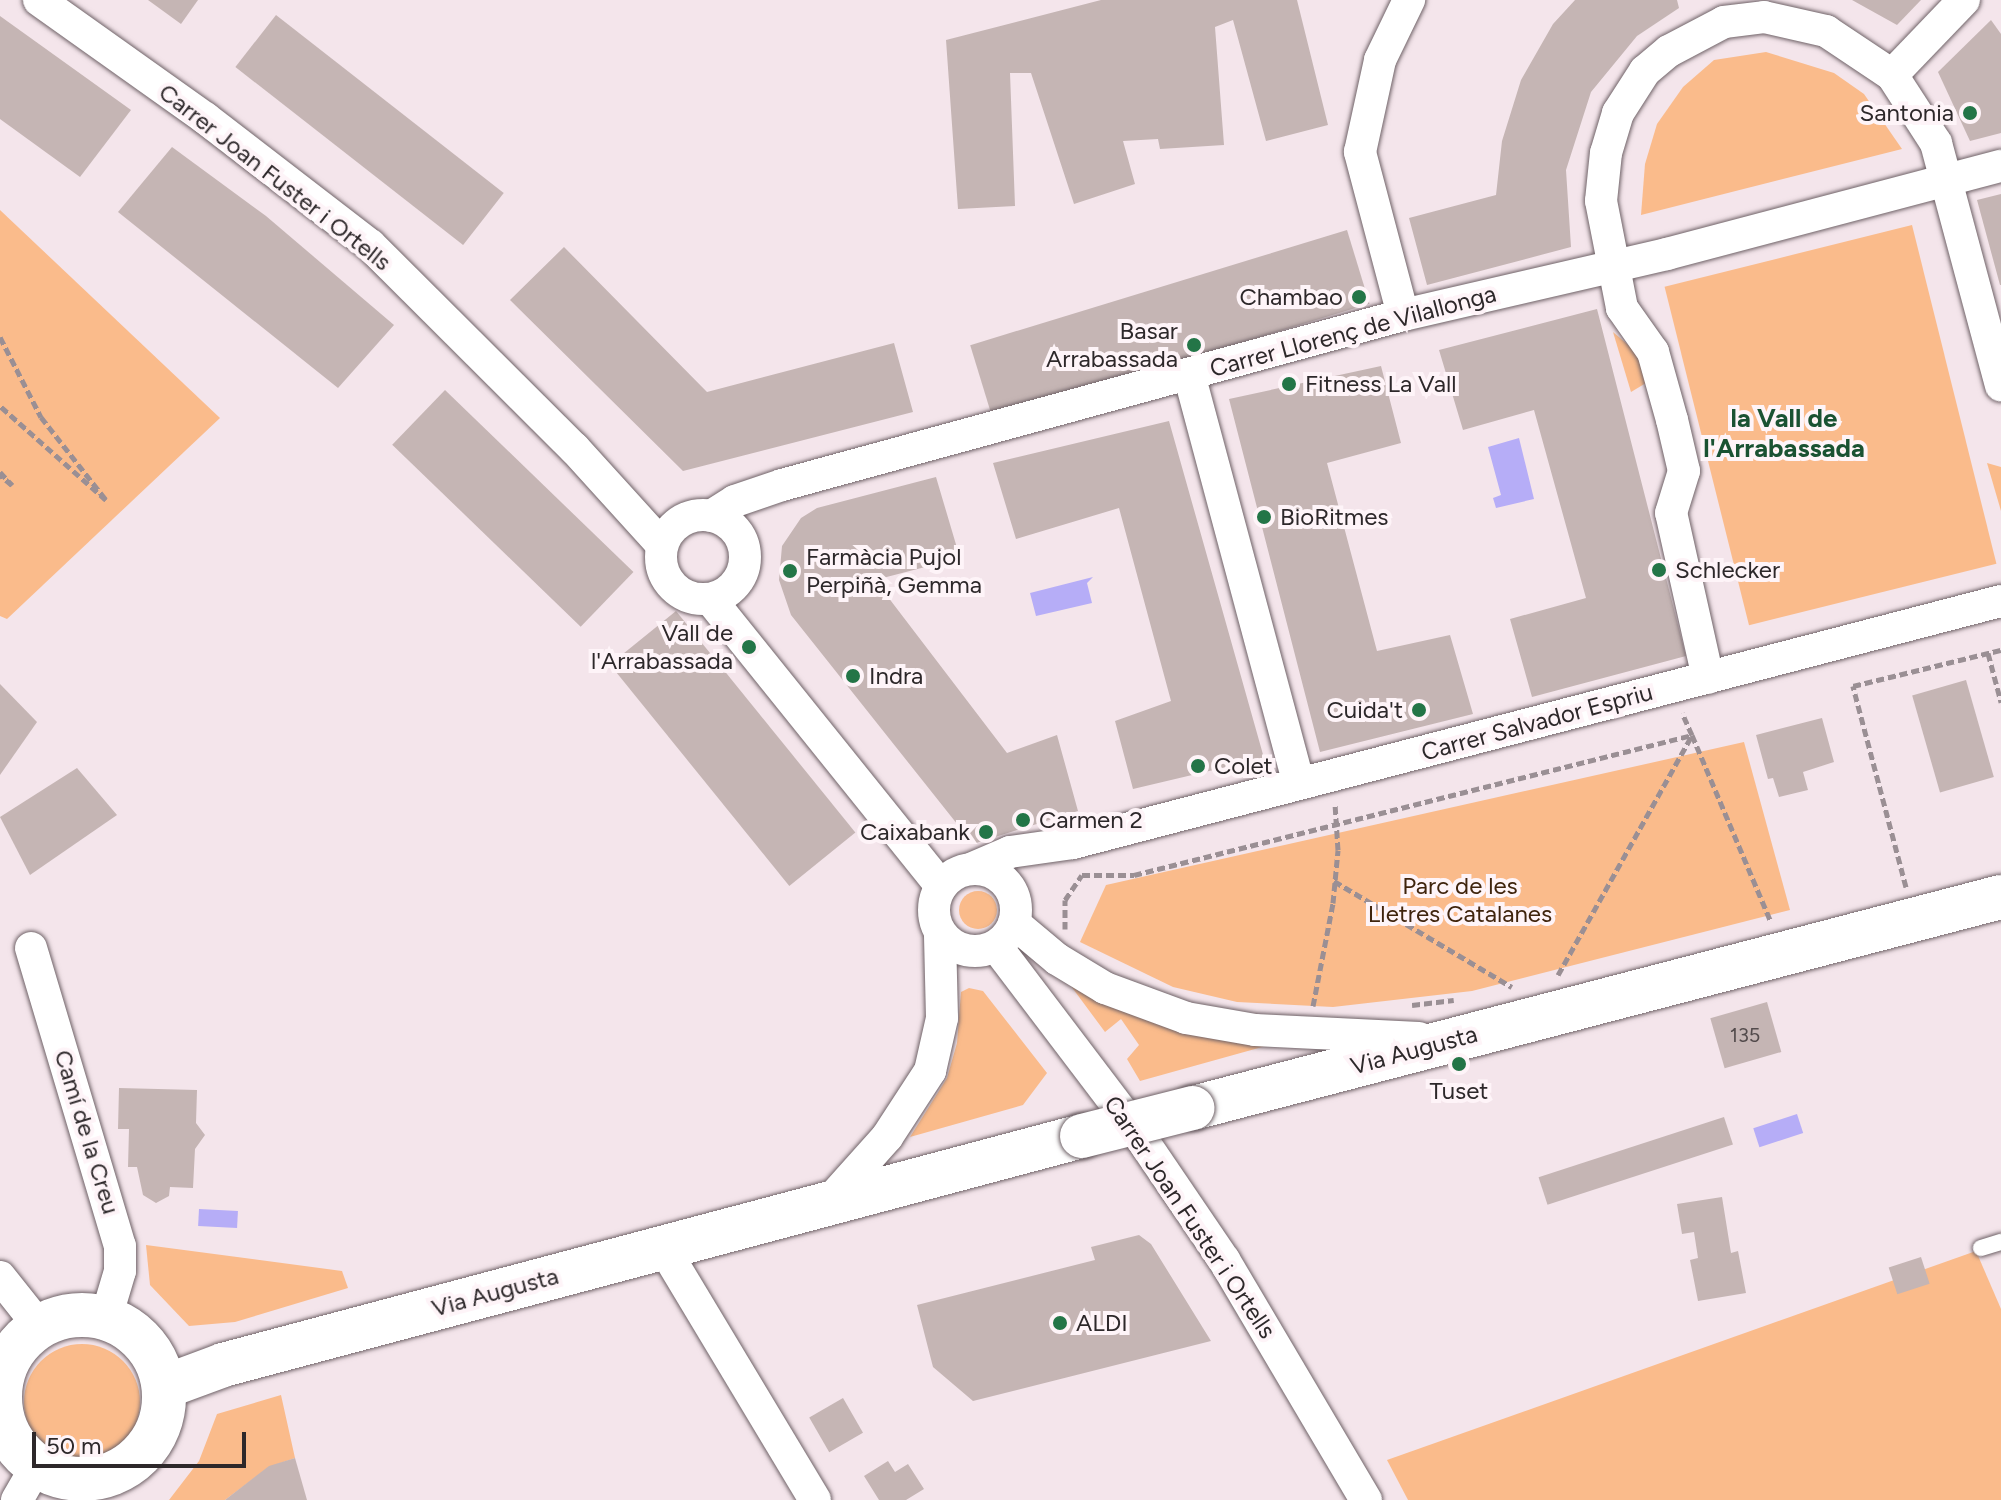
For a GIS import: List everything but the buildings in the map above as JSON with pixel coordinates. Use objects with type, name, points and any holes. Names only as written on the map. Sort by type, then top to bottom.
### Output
[{"type":"main road","name":"Via Augusta","points":[[164,1387],[223,1365],[1193,1108],[1457,1019],[1914,919],[2001,897]]},
{"type":"main road","points":[[66,1316],[106,1318],[141,1339],[164,1387],[155,1436],[119,1470],[80,1479],[27,1483],[2,1422],[0,1380],[7,1361],[39,1326],[66,1316]]},
{"type":"street","name":"Carrer Joan Fuster i Ortells","points":[[39,0],[205,118],[370,245],[574,448],[662,545]]},
{"type":"street","points":[[1403,315],[1360,152],[1380,60],[1409,0]]},
{"type":"street","points":[[1892,75],[1964,0]]},
{"type":"street","points":[[1708,678],[1671,513],[1684,471],[1653,352],[1636,334],[1622,308],[1601,201],[1606,153],[1618,113],[1645,71],[1722,11],[1795,20],[1868,54],[1892,75],[1936,143],[2001,385]]},
{"type":"street","name":"Carrer Llorenç de Vilallonga","points":[[711,516],[735,501],[782,485],[1403,315],[1613,266],[2001,166]]},
{"type":"street","points":[[1189,374],[1299,784]]},
{"type":"street","points":[[711,516],[731,525],[744,546],[745,560],[732,588],[711,600],[690,597],[671,585],[661,560],[662,545],[680,521],[711,516]]},
{"type":"street","points":[[711,600],[941,886]]},
{"type":"street","name":"Carrer Salvador Espriu","points":[[973,868],[1010,852],[1073,843],[2001,601]]},
{"type":"street","name":"Carrer Salvador Espriu","points":[[1011,889],[1037,865],[1073,843]]},
{"type":"street","points":[[828,1203],[887,1137],[930,1071],[942,1018],[940,934],[933,906],[941,886],[952,875],[973,868],[1002,878],[1011,889],[1005,934]]},
{"type":"street","points":[[940,934],[954,946],[972,951],[1005,934]]},
{"type":"street","name":"Carrer Joan Fuster i Ortells","points":[[1005,934],[1224,1260],[1366,1500]]},
{"type":"street","points":[[1005,934],[1057,959],[1105,988],[1186,1018],[1255,1030],[1457,1019]]},
{"type":"street","name":"Camí de la Creu","points":[[31,948],[120,1246],[120,1271],[106,1318]]},
{"type":"street","points":[[663,1247],[815,1500]]},
{"type":"street","points":[[0,1277],[39,1326]]},
{"type":"lane","points":[[1981,1248],[2001,1242]]},
{"type":"path","points":[[0,337],[41,417],[106,500],[0,406]]},
{"type":"path","points":[[1914,919],[1853,686],[2001,650]]},
{"type":"path","points":[[1988,653],[2001,702]]},
{"type":"path","points":[[1066,936],[1065,900],[1082,875],[1134,875],[1692,735]]},
{"type":"path","points":[[1692,735],[1772,924],[1756,928]]},
{"type":"path","points":[[1555,980],[1692,735]]},
{"type":"path","points":[[1312,1011],[1326,958],[1334,881],[1336,826],[1332,775]]},
{"type":"path","points":[[1334,881],[1516,989]]},
{"type":"path","points":[[1546,983],[1570,976]]},
{"type":"path","points":[[1502,992],[1527,987]]},
{"type":"path","points":[[1402,1006],[1457,1019]]},
{"type":"path","points":[[1297,1010],[1327,1010]]},
{"type":"green space","points":[[1766,52],[1834,73],[1864,94],[1902,149],[1641,215],[1645,164],[1657,124],[1683,87],[1714,60]]},
{"type":"green space","points":[[0,210],[220,418],[7,619],[0,616]]},
{"type":"green space","points":[[1912,225],[1996,564],[1749,625],[1665,287]]},
{"type":"green space","points":[[1613,332],[1640,355],[1651,380],[1631,392]]},
{"type":"green space","points":[[1987,463],[2001,467],[2001,511]]},
{"type":"green space","name":"Parc de les Lletres Catalanes","points":[[1744,742],[1790,910],[1472,991],[1333,1007],[1237,1002],[1173,987],[1080,942],[1106,885]]},
{"type":"green space","points":[[978,891],[992,896],[997,910],[992,924],[978,929],[964,924],[959,910],[964,896]]},
{"type":"green space","points":[[1065,978],[1280,1042],[1140,1081],[1127,1059],[1139,1045],[1121,1019],[1105,1032]]},
{"type":"green space","points":[[969,988],[983,991],[1047,1073],[1023,1105],[910,1137],[947,1078],[957,1043],[961,992]]},
{"type":"green space","points":[[146,1245],[342,1271],[348,1288],[235,1322],[189,1326],[150,1285]]},
{"type":"green space","points":[[1976,1251],[2001,1309],[2001,1500],[1408,1500],[1387,1460]]},
{"type":"green space","points":[[82,1344],[104,1348],[123,1361],[136,1380],[140,1402],[136,1424],[123,1443],[104,1456],[82,1460],[60,1456],[41,1443],[28,1424],[24,1402],[28,1380],[41,1361],[60,1348]]},
{"type":"green space","points":[[281,1395],[295,1458],[269,1467],[225,1500],[169,1500],[199,1461],[217,1414]]},
{"type":"shaded area","points":[[1519,438],[1534,499],[1496,508],[1493,498],[1501,495],[1488,447]]},
{"type":"shaded area","points":[[1093,577],[1087,583],[1092,603],[1036,616],[1030,593]]},
{"type":"shaded area","points":[[1797,1114],[1803,1133],[1759,1147],[1753,1128]]},
{"type":"shaded area","points":[[199,1209],[238,1211],[237,1228],[198,1226]]},
{"type":"place","name":"Santonia","points":[[1970,113]]},
{"type":"place","name":"Chambao","points":[[1359,297]]},
{"type":"place","name":"Basar Arrabassada","points":[[1194,345]]},
{"type":"place","name":"Fitness La Vall","points":[[1289,384]]},
{"type":"place","name":"BioRitmes","points":[[1264,517]]},
{"type":"place","name":"Schlecker","points":[[1659,570]]},
{"type":"place","name":"Farmàcia Pujol Perpiñà, Gemma","points":[[790,571]]},
{"type":"place","name":"Vall de l'Arrabassada","points":[[749,647]]},
{"type":"place","name":"Indra","points":[[853,676]]},
{"type":"place","name":"Cuida't","points":[[1419,710]]},
{"type":"place","name":"Colet","points":[[1198,766]]},
{"type":"place","name":"Carmen 2","points":[[1023,820]]},
{"type":"place","name":"Caixabank","points":[[986,832]]},
{"type":"place","name":"Tuset","points":[[1459,1064]]},
{"type":"place","name":"ALDI","points":[[1060,1323]]},
{"type":"district","name":"la Vall de l'Arrabassada","points":[[1784,434]]}]
